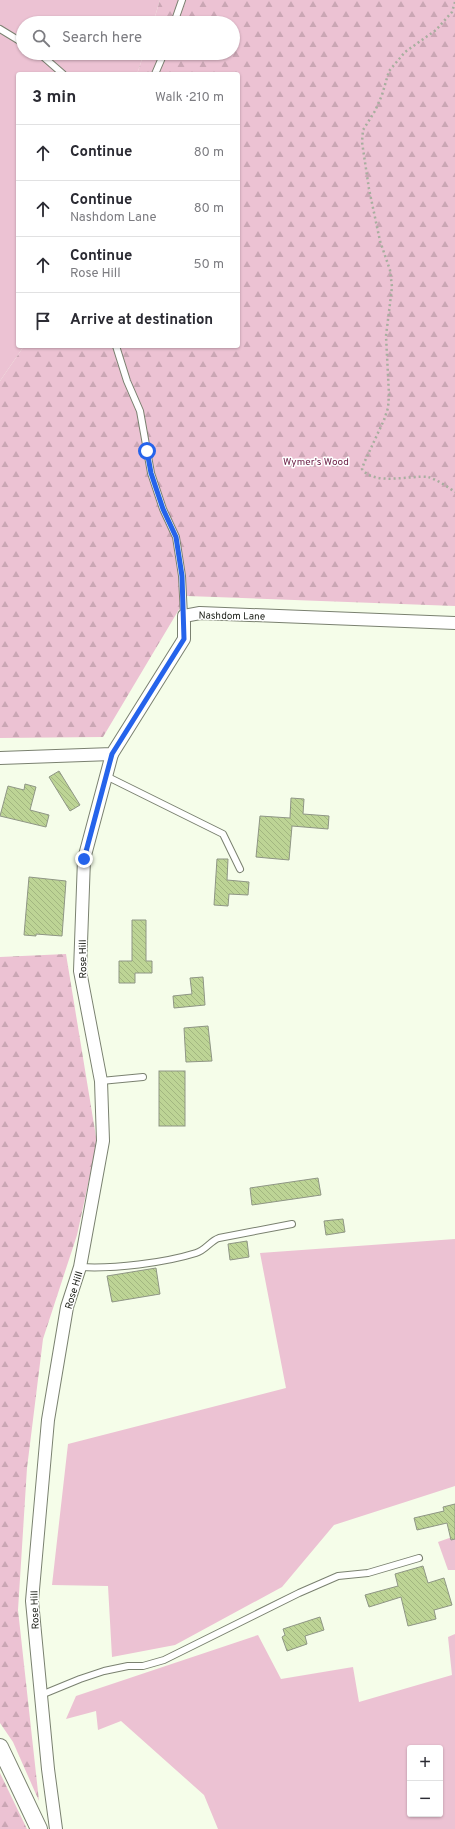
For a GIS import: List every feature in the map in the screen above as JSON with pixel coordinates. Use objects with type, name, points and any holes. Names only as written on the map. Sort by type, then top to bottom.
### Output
[{"type":"street","name":"Nashdom Lane","points":[[112,754],[184,639],[184,616],[200,613],[455,623]]},
{"type":"street","points":[[0,758],[112,754]]},
{"type":"street","name":"Rose Hill","points":[[56,1829],[48,1769],[32,1602],[48,1420],[67,1307],[80,1268],[104,1141],[101,1081],[80,971],[84,859],[112,754]]},
{"type":"street","points":[[1,1749],[38,1829]]},
{"type":"lane","points":[[176,16],[182,0]]},
{"type":"lane","points":[[0,29],[16,39]]},
{"type":"lane","points":[[47,60],[61,72]]},
{"type":"lane","points":[[156,72],[161,60]]},
{"type":"lane","points":[[117,348],[127,381],[140,411],[151,473],[163,509],[176,537],[182,576],[184,616]]},
{"type":"lane","points":[[106,776],[223,834],[240,869]]},
{"type":"lane","points":[[101,1081],[143,1077]]},
{"type":"lane","points":[[80,1268],[114,1267],[171,1259],[203,1250],[212,1240],[292,1224]]},
{"type":"lane","points":[[41,1695],[80,1678],[104,1671],[128,1666],[143,1666],[164,1660],[299,1593],[338,1576],[368,1573],[419,1558]]},
{"type":"path","points":[[455,2],[452,12],[436,30],[405,52],[389,71],[380,100],[363,130],[362,142],[368,189],[380,241],[390,270],[392,287],[386,336],[389,395],[388,408],[362,469],[365,473],[371,476],[391,479],[429,478],[455,492]]},
{"type":"green space","points":[[0,0],[160,0],[155,16],[16,16],[16,60],[142,60],[138,72],[16,72],[16,348],[23,348],[0,381]]},
{"type":"green space","name":"Wymer's Wood","points":[[160,0],[455,0],[455,606],[187,596],[103,737],[0,738],[0,381],[23,348],[240,348],[240,72],[138,72],[142,60],[240,60],[240,16],[155,16]]},
{"type":"green space","points":[[66,954],[97,1143],[77,1235],[43,1339],[27,1468],[18,1610],[39,1801],[13,1742],[0,1723],[0,957]]},
{"type":"green space","points":[[455,1239],[455,1486],[334,1525],[282,1587],[175,1645],[112,1657],[108,1586],[52,1585],[68,1444],[286,1388],[260,1253]]},
{"type":"green space","points":[[455,1536],[455,1570],[448,1570],[438,1542]]},
{"type":"green space","points":[[455,1634],[455,1829],[218,1829],[204,1795],[121,1721],[98,1730],[96,1711],[66,1719],[76,1696],[258,1635],[281,1679],[353,1667],[359,1702],[452,1675],[448,1637]]},
{"type":"green space","points":[[0,1773],[27,1829],[0,1829]]},
{"type":"building","points":[[59,771],[80,805],[70,811],[49,777]]},
{"type":"building","points":[[25,784],[36,787],[30,810],[49,815],[46,827],[0,816],[8,786],[24,790]]},
{"type":"building","points":[[291,798],[304,799],[303,814],[329,816],[328,829],[292,826],[289,860],[256,857],[260,816],[290,818]]},
{"type":"building","points":[[217,859],[228,859],[227,880],[249,882],[248,895],[229,894],[228,906],[214,905]]},
{"type":"building","points":[[29,877],[66,881],[62,936],[36,934],[36,936],[24,935]]},
{"type":"building","points":[[132,920],[146,920],[146,961],[152,961],[152,973],[135,973],[135,983],[119,983],[119,961],[132,961]]},
{"type":"building","points":[[203,977],[205,1005],[174,1008],[173,996],[192,994],[190,978]]},
{"type":"building","points":[[208,1026],[212,1061],[186,1062],[184,1028]]},
{"type":"building","points":[[159,1071],[185,1071],[185,1126],[159,1126]]},
{"type":"building","points":[[318,1178],[321,1195],[252,1205],[250,1188]]},
{"type":"building","points":[[343,1219],[345,1232],[326,1235],[324,1221]]},
{"type":"building","points":[[247,1241],[249,1257],[230,1260],[228,1244]]},
{"type":"building","points":[[156,1268],[160,1294],[112,1302],[107,1276]]},
{"type":"building","points":[[455,1504],[455,1539],[451,1540],[447,1523],[417,1530],[414,1518],[444,1511],[443,1507]]},
{"type":"building","points":[[423,1566],[428,1583],[444,1578],[452,1605],[434,1610],[436,1619],[408,1626],[401,1597],[369,1607],[365,1595],[398,1586],[395,1574]]},
{"type":"building","points":[[320,1617],[324,1630],[305,1636],[307,1644],[287,1651],[282,1637],[285,1635],[283,1629]]},
{"type":"route","points":[[84,859],[112,754],[184,639],[182,576],[176,537],[163,509],[151,473],[147,451]]}]
